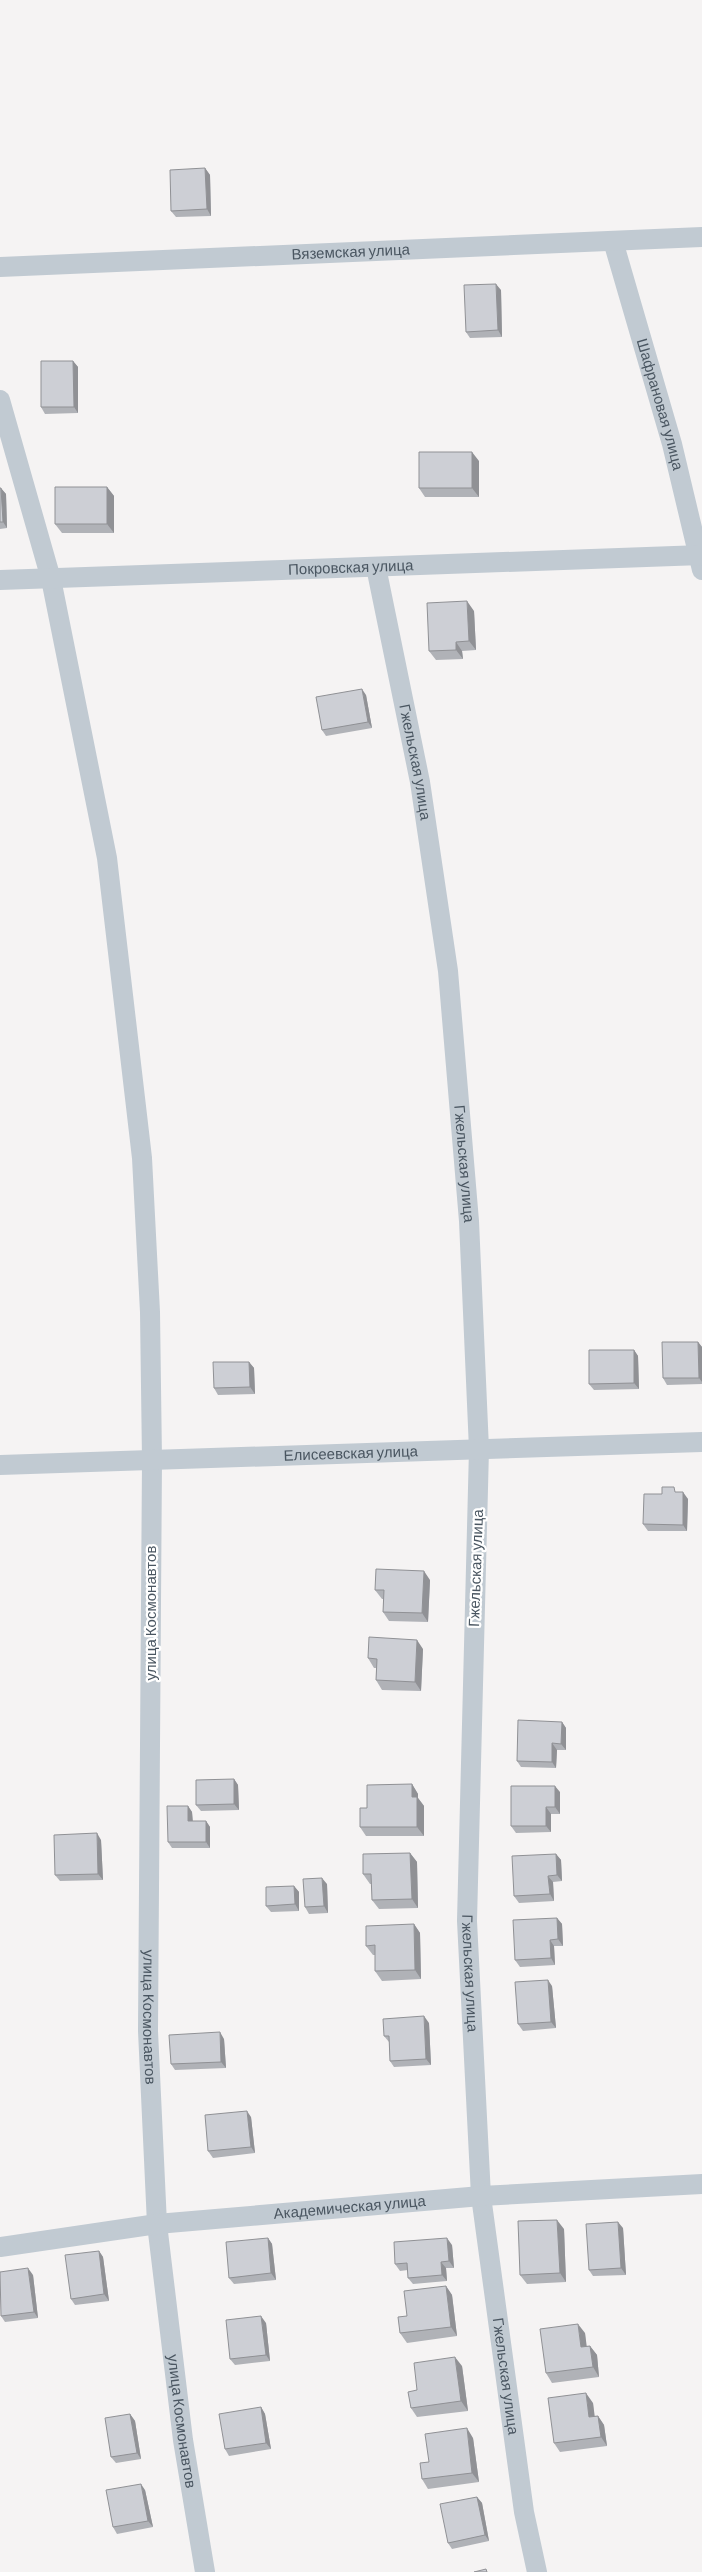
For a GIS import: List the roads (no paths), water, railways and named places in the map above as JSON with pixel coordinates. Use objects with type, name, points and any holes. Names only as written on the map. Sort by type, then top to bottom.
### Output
[{"type":"street","name":"Вяземская улица","points":[[0,267],[702,237]]},
{"type":"street","name":"Шафрановая улица","points":[[613,241],[672,444],[701,560]]},
{"type":"street","name":"улица Космонавтов","points":[[0,400],[51,579],[107,858],[142,1158],[150,1312],[152,1460],[148,2031],[156,2224],[183,2440],[205,2572]]},
{"type":"street","name":"Покровская улица","points":[[0,580],[376,567],[701,560]]},
{"type":"street","name":"Гжельская улица","points":[[376,567],[420,782],[448,971],[469,1221],[479,1449],[467,1921],[481,2196],[524,2512],[537,2572]]},
{"type":"street","name":"Елисеевская улица","points":[[0,1465],[702,1442]]},
{"type":"street","name":"Академическая улица","points":[[0,2247],[156,2224],[481,2196],[702,2184]]}]
